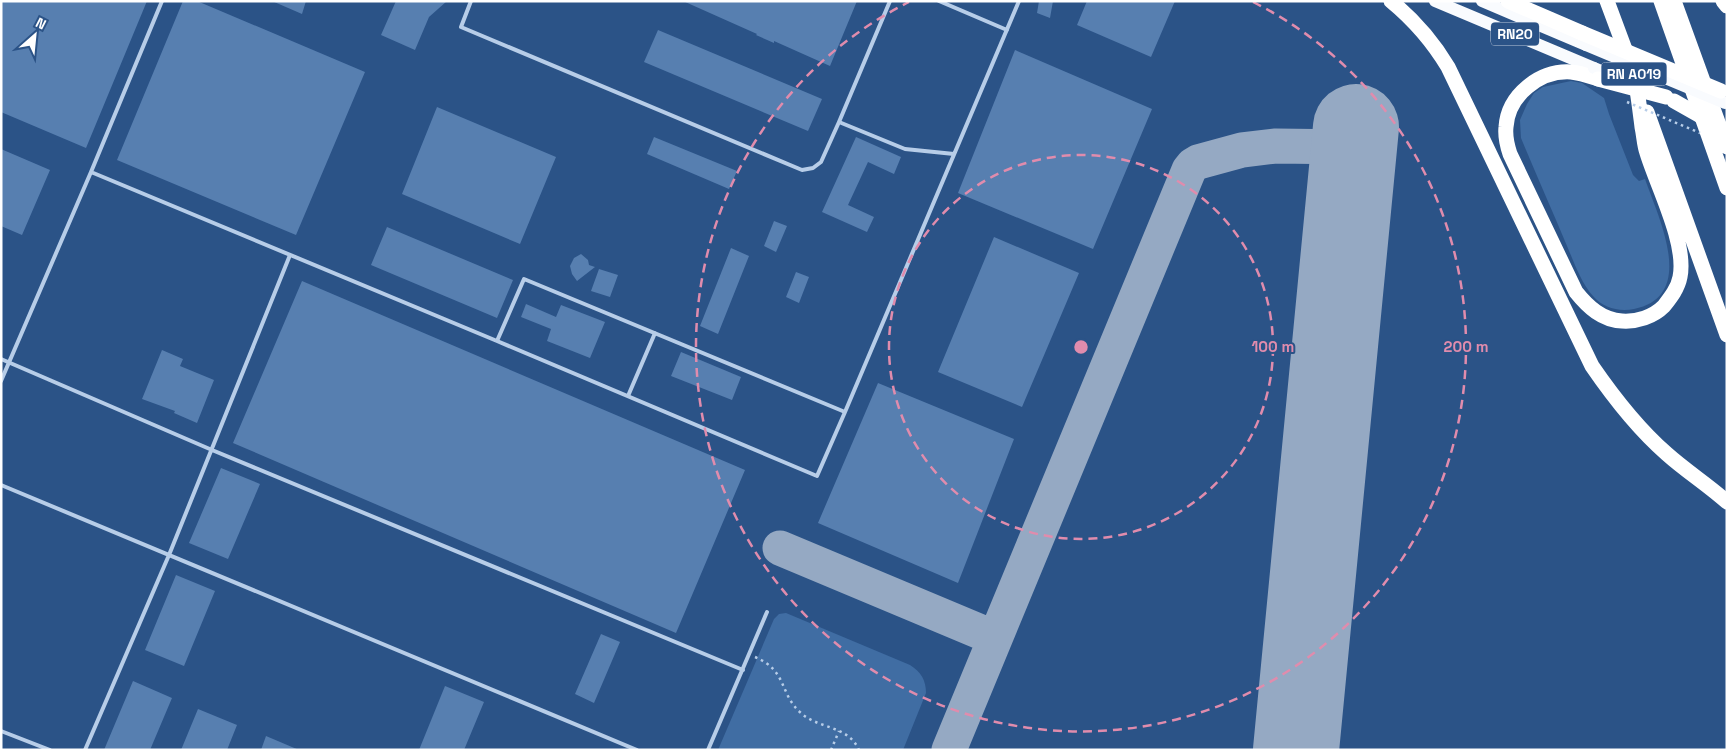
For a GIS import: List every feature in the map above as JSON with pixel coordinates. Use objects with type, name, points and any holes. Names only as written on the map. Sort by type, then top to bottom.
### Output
[{"type":"highway","points":[[1391,1],[1430,41],[1448,68],[1592,366],[1616,401],[1642,430],[1668,455],[1727,502]]},
{"type":"highway","points":[[1508,1],[1584,39],[1725,98]]},
{"type":"highway","points":[[1596,1],[1634,74],[1646,151],[1671,221],[1679,248],[1681,264],[1679,282],[1670,299],[1660,310],[1648,317],[1635,321],[1620,321],[1607,318],[1595,312],[1584,303],[1576,292],[1510,154],[1506,141],[1506,126],[1514,101],[1533,82],[1554,73],[1596,73],[1670,99],[1727,131]]},
{"type":"highway","name":"RN A019","points":[[1607,1],[1727,334]]},
{"type":"highway","name":"RN A019","points":[[1661,1],[1727,188]]},
{"type":"highway","points":[[1674,1],[1727,147]]},
{"type":"highway","points":[[1723,1],[1727,6]]},
{"type":"main road","name":"RN20","points":[[1435,1],[1596,73]]},
{"type":"main road","name":"RN20","points":[[1482,1],[1584,39]]},
{"type":"main road","points":[[1670,99],[1727,124]]},
{"type":"lane","points":[[1,381],[162,1]]},
{"type":"lane","points":[[471,1],[461,27],[802,170],[813,168],[821,162],[890,1]]},
{"type":"lane","points":[[940,1],[1007,30]]},
{"type":"lane","points":[[91,172],[817,476],[1019,1]]},
{"type":"lane","points":[[839,122],[905,149],[954,154]]},
{"type":"lane","points":[[85,750],[169,555],[290,255]]},
{"type":"lane","points":[[497,341],[524,279],[845,412]]},
{"type":"lane","points":[[628,396],[655,333]]},
{"type":"lane","points":[[1,359],[212,450],[743,670]]},
{"type":"lane","points":[[1,485],[638,750]]},
{"type":"lane","points":[[708,750],[767,612]]},
{"type":"lane","points":[[1,731],[50,750]]},
{"type":"path","points":[[1622,100],[1700,133]]},
{"type":"path","points":[[749,655],[771,666],[777,673],[792,703],[808,719],[839,730],[849,736],[859,750]]},
{"type":"path","points":[[831,750],[839,730]]},
{"type":"shaded area","points":[[1571,81],[1582,83],[1604,98],[1633,175],[1639,181],[1645,179],[1664,233],[1669,272],[1665,289],[1653,301],[1634,309],[1623,310],[1606,306],[1597,300],[1585,285],[1521,138],[1520,120],[1534,93],[1543,87]]},
{"type":"shaded area","points":[[786,613],[910,665],[917,670],[924,680],[926,693],[903,750],[718,750],[774,619],[779,614]]},
{"type":"building","points":[[1,1],[147,1],[86,148],[1,112]]},
{"type":"building","points":[[183,1],[197,1],[365,72],[296,235],[117,160]]},
{"type":"building","points":[[272,1],[306,1],[302,14]]},
{"type":"building","points":[[396,1],[447,1],[429,17],[415,50],[381,35]]},
{"type":"building","points":[[683,1],[857,1],[830,66],[774,41],[774,43]]},
{"type":"building","points":[[1039,1],[1053,1],[1050,18],[1037,13]]},
{"type":"building","points":[[1087,1],[1175,1],[1151,57],[1077,25]]},
{"type":"building","points":[[658,30],[822,99],[808,131],[644,62]]},
{"type":"building","points":[[1015,50],[1152,109],[1093,249],[958,193]]},
{"type":"building","points":[[437,107],[556,157],[520,244],[402,194]]},
{"type":"building","points":[[654,137],[737,171],[729,189],[647,154]]},
{"type":"building","points":[[856,137],[901,157],[894,174],[868,162],[848,205],[874,217],[867,232],[822,212]]},
{"type":"building","points":[[1,149],[50,170],[22,235],[1,226]]},
{"type":"building","points":[[774,221],[787,226],[776,252],[764,246]]},
{"type":"building","points":[[387,227],[513,280],[497,318],[371,265]]},
{"type":"building","points":[[994,237],[1079,273],[1022,407],[938,372]]},
{"type":"building","points":[[731,248],[749,256],[718,334],[700,326]]},
{"type":"building","points":[[581,254],[588,260],[589,265],[595,267],[577,281],[572,274],[570,266],[574,258]]},
{"type":"building","points":[[599,269],[618,275],[610,297],[591,291]]},
{"type":"building","points":[[796,272],[809,277],[799,303],[786,297]]},
{"type":"building","points":[[302,281],[745,470],[676,633],[233,443]]},
{"type":"building","points":[[526,304],[556,317],[561,305],[605,322],[590,358],[547,341],[551,329],[521,317]]},
{"type":"building","points":[[162,350],[183,359],[180,366],[214,380],[197,423],[174,413],[175,411],[142,399]]},
{"type":"building","points":[[681,352],[741,377],[732,400],[671,376]]},
{"type":"building","points":[[878,383],[1014,439],[958,583],[818,523]]},
{"type":"building","points":[[221,468],[260,484],[228,559],[189,543]]},
{"type":"building","points":[[176,575],[215,591],[184,666],[145,650]]},
{"type":"building","points":[[601,634],[620,642],[594,703],[575,694]]},
{"type":"building","points":[[133,681],[172,698],[150,750],[104,750]]},
{"type":"building","points":[[445,686],[484,702],[464,750],[419,750]]},
{"type":"building","points":[[198,709],[237,725],[227,750],[181,750]]},
{"type":"building","points":[[266,736],[299,750],[261,750]]},
{"type":"taxiway","points":[[949,750],[1189,170],[1198,162],[1242,150],[1276,146],[1354,147]]},
{"type":"taxiway","points":[[780,548],[995,638]]},
{"type":"runway","points":[[1296,750],[1356,127]]}]
